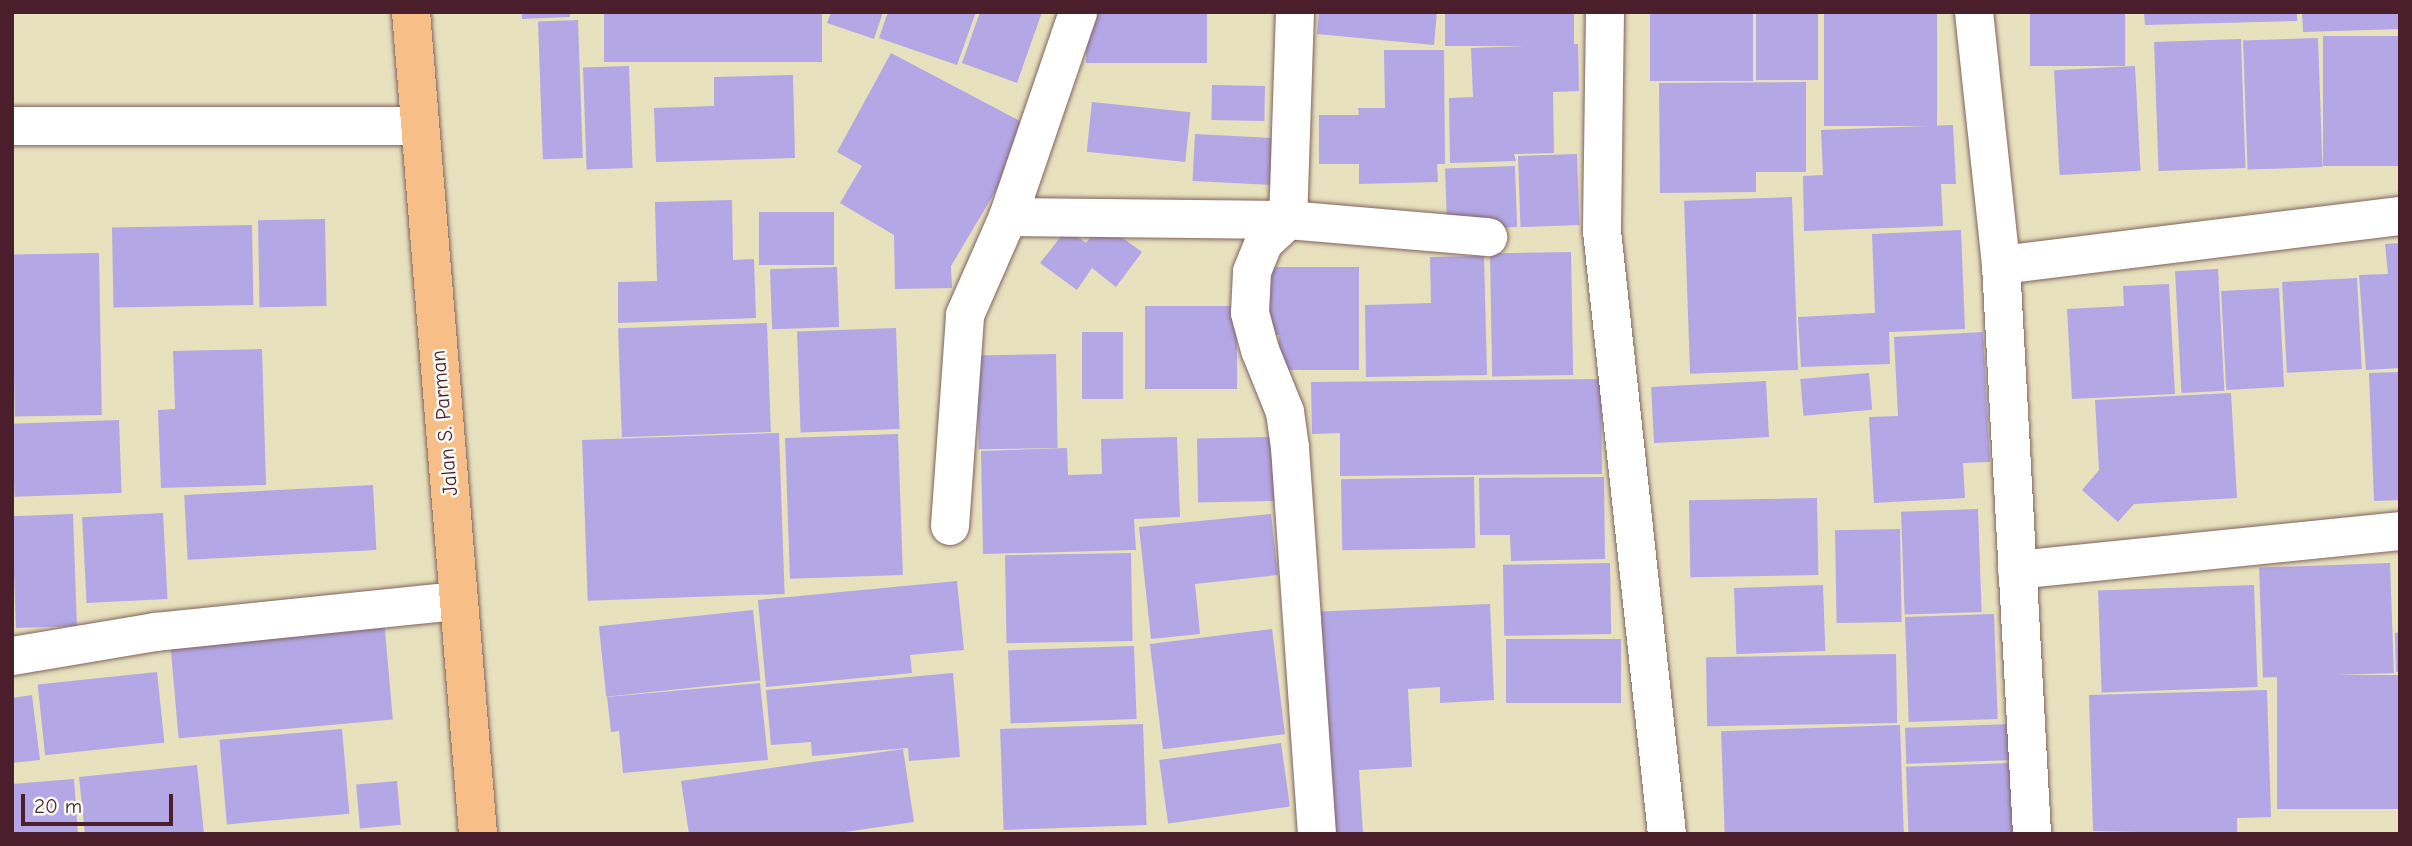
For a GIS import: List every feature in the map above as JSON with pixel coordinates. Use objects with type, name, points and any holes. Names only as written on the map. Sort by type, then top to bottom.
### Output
[{"type":"main road","name":"Jalan S. Parman","points":[[411,12],[478,834]]},
{"type":"street","points":[[950,526],[965,315],[1008,217],[1078,12]]},
{"type":"street","points":[[1295,12],[1288,220],[1264,242],[1252,272],[1251,313],[1260,351],[1285,412],[1290,448],[1317,834]]},
{"type":"street","points":[[1605,12],[1602,231],[1667,834]]},
{"type":"street","points":[[1974,12],[2001,265],[2032,834]]},
{"type":"street","points":[[12,126],[419,126]]},
{"type":"street","points":[[2001,265],[2400,216]]},
{"type":"street","points":[[1008,217],[1288,220],[1488,237]]},
{"type":"street","points":[[2017,570],[2400,531]]},
{"type":"street","points":[[12,656],[156,632],[458,601]]},
{"type":"building","points":[[522,12],[570,12],[570,17],[522,19]]},
{"type":"building","points":[[604,12],[822,12],[822,62],[604,62]]},
{"type":"building","points":[[831,12],[883,12],[874,39],[827,23]]},
{"type":"building","points":[[888,12],[976,12],[957,65],[879,38]]},
{"type":"building","points":[[980,12],[1042,12],[1017,83],[962,63]]},
{"type":"building","points":[[1086,12],[1207,12],[1207,63],[1086,63]]},
{"type":"building","points":[[1319,12],[1437,12],[1434,45],[1317,34]]},
{"type":"building","points":[[1445,12],[1574,12],[1574,46],[1445,46]]},
{"type":"building","points":[[1650,12],[1753,12],[1753,81],[1650,81]]},
{"type":"building","points":[[1756,12],[1818,12],[1818,80],[1756,80]]},
{"type":"building","points":[[1824,12],[1937,12],[1937,126],[1824,126]]},
{"type":"building","points":[[2030,12],[2125,12],[2125,66],[2030,66]]},
{"type":"building","points":[[2144,12],[2297,12],[2297,21],[2145,25]]},
{"type":"building","points":[[2302,12],[2400,12],[2400,29],[2303,32]]},
{"type":"building","points":[[578,20],[583,158],[543,159],[538,21]]},
{"type":"building","points":[[2323,36],[2400,36],[2400,166],[2323,166]]},
{"type":"building","points":[[2318,38],[2323,167],[2248,170],[2243,41]]},
{"type":"building","points":[[2241,39],[2246,168],[2159,171],[2154,42]]},
{"type":"building","points":[[1578,44],[1579,91],[1553,92],[1554,153],[1514,154],[1516,161],[1450,163],[1449,98],[1473,97],[1471,48]]},
{"type":"building","points":[[1384,50],[1444,50],[1445,164],[1437,164],[1438,182],[1359,184],[1359,164],[1319,164],[1319,115],[1359,115],[1358,108],[1385,108]]},
{"type":"building","points":[[891,53],[1033,128],[951,266],[952,288],[895,289],[894,235],[840,203],[862,166],[837,152]]},
{"type":"building","points":[[629,66],[633,168],[587,170],[583,68]]},
{"type":"building","points":[[2135,66],[2140,171],[2060,175],[2054,70]]},
{"type":"building","points":[[793,75],[795,158],[656,162],[654,108],[714,106],[714,77]]},
{"type":"building","points":[[1806,82],[1806,172],[1756,172],[1756,192],[1660,193],[1659,83]]},
{"type":"building","points":[[1212,85],[1265,86],[1264,121],[1211,120]]},
{"type":"building","points":[[1092,102],[1190,112],[1185,162],[1087,152]]},
{"type":"building","points":[[1953,125],[1956,184],[1941,184],[1943,226],[1804,231],[1803,176],[1823,175],[1821,130]]},
{"type":"building","points":[[1195,134],[1283,139],[1280,186],[1193,181]]},
{"type":"building","points":[[1577,154],[1579,225],[1521,227],[1518,156]]},
{"type":"building","points":[[1515,166],[1517,227],[1447,229],[1445,168]]},
{"type":"building","points":[[1792,197],[1798,370],[1690,374],[1684,201]]},
{"type":"building","points":[[732,200],[733,260],[754,259],[756,318],[618,323],[618,282],[657,281],[655,202]]},
{"type":"building","points":[[759,212],[834,212],[834,265],[759,265]]},
{"type":"building","points":[[325,219],[327,306],[260,307],[258,220]]},
{"type":"building","points":[[1102,223],[1142,252],[1116,287],[1092,268],[1077,290],[1040,263],[1067,229],[1086,243]]},
{"type":"building","points":[[252,225],[253,305],[113,307],[112,227]]},
{"type":"building","points":[[1961,230],[1965,329],[1889,332],[1890,364],[1801,367],[1798,317],[1875,313],[1872,234]]},
{"type":"building","points":[[2400,243],[2400,368],[2366,370],[2359,275],[2388,274],[2385,244]]},
{"type":"building","points":[[1571,252],[1573,375],[1492,376],[1490,253]]},
{"type":"building","points":[[99,253],[102,415],[15,416],[12,255]]},
{"type":"building","points":[[1484,256],[1487,375],[1366,377],[1365,305],[1431,303],[1430,257]]},
{"type":"building","points":[[837,267],[839,327],[772,329],[770,269]]},
{"type":"building","points":[[1265,267],[1359,267],[1359,370],[1278,370],[1279,335],[1265,335]]},
{"type":"building","points":[[2218,269],[2224,391],[2181,393],[2175,271]]},
{"type":"building","points":[[2357,278],[2362,369],[2287,373],[2282,282]]},
{"type":"building","points":[[2169,284],[2175,394],[2072,399],[2067,309],[2124,306],[2123,286]]},
{"type":"building","points":[[2279,288],[2284,387],[2226,390],[2221,291]]},
{"type":"building","points":[[1145,306],[1237,306],[1237,389],[1145,389]]},
{"type":"building","points":[[767,323],[771,432],[622,437],[618,328]]},
{"type":"building","points":[[896,328],[900,429],[801,432],[797,331]]},
{"type":"building","points":[[1082,332],[1123,332],[1123,399],[1082,399]]},
{"type":"building","points":[[1983,332],[1990,462],[1963,463],[1965,498],[1874,503],[1869,417],[1898,416],[1894,337]]},
{"type":"building","points":[[262,349],[266,485],[161,488],[158,410],[175,409],[173,351]]},
{"type":"building","points":[[1056,354],[1058,448],[979,449],[977,355]]},
{"type":"building","points":[[2400,372],[2400,500],[2374,501],[2369,373]]},
{"type":"building","points":[[1869,373],[1872,410],[1803,416],[1800,379]]},
{"type":"building","points":[[1601,379],[1602,474],[1340,476],[1340,433],[1312,434],[1311,382]]},
{"type":"building","points":[[1766,381],[1769,437],[1654,443],[1651,387]]},
{"type":"building","points":[[2231,393],[2237,498],[2134,504],[2118,522],[2082,490],[2099,470],[2095,400]]},
{"type":"building","points":[[119,420],[122,493],[15,497],[12,424]]},
{"type":"building","points":[[779,433],[785,594],[588,601],[582,440]]},
{"type":"building","points":[[898,434],[903,575],[790,579],[785,438]]},
{"type":"building","points":[[1177,437],[1180,517],[1134,519],[1136,550],[983,554],[981,451],[1067,448],[1068,475],[1102,474],[1101,439]]},
{"type":"building","points":[[1278,437],[1279,501],[1198,502],[1197,438]]},
{"type":"building","points":[[1474,477],[1475,548],[1342,550],[1341,479]]},
{"type":"building","points":[[1604,477],[1605,559],[1511,561],[1510,535],[1480,535],[1479,478]]},
{"type":"building","points":[[373,485],[376,550],[188,560],[184,495]]},
{"type":"building","points":[[1817,498],[1818,575],[1690,577],[1689,500]]},
{"type":"building","points":[[1978,509],[1982,612],[1905,615],[1901,512]]},
{"type":"building","points":[[163,513],[168,599],[87,603],[82,517]]},
{"type":"building","points":[[73,514],[77,626],[16,628],[12,516]]},
{"type":"building","points":[[1271,514],[1278,575],[1195,584],[1200,634],[1151,639],[1139,527]]},
{"type":"building","points":[[1900,529],[1902,622],[1837,623],[1835,530]]},
{"type":"building","points":[[1131,553],[1133,641],[1007,643],[1005,555]]},
{"type":"building","points":[[1610,563],[1611,634],[1504,636],[1503,565]]},
{"type":"building","points":[[2390,563],[2394,673],[2263,678],[2259,568]]},
{"type":"building","points":[[957,581],[964,650],[910,655],[912,673],[766,687],[758,600]]},
{"type":"building","points":[[1823,585],[1825,651],[1736,654],[1734,588]]},
{"type":"building","points":[[2254,585],[2258,687],[2102,692],[2098,590]]},
{"type":"building","points":[[1490,604],[1494,700],[1440,703],[1440,687],[1408,689],[1412,767],[1359,770],[1363,834],[1322,834],[1311,612]]},
{"type":"building","points":[[753,610],[760,681],[606,697],[599,626]]},
{"type":"building","points":[[1994,614],[1998,719],[1909,722],[1905,617]]},
{"type":"building","points":[[384,619],[393,720],[179,738],[170,638]]},
{"type":"building","points":[[1272,629],[1285,734],[1163,749],[1150,644]]},
{"type":"building","points":[[2400,632],[2400,672],[2396,672],[2395,633]]},
{"type":"building","points":[[1506,639],[1621,639],[1621,703],[1506,703]]},
{"type":"building","points":[[1134,646],[1137,719],[1011,723],[1008,650]]},
{"type":"building","points":[[1896,654],[1897,723],[1707,726],[1706,657]]},
{"type":"building","points":[[157,672],[164,743],[45,755],[38,685]]},
{"type":"building","points":[[953,673],[960,757],[909,761],[908,748],[812,756],[811,742],[771,745],[766,690]]},
{"type":"building","points":[[2277,675],[2400,675],[2400,809],[2277,809]]},
{"type":"building","points":[[760,683],[768,760],[623,773],[619,731],[611,732],[607,697]]},
{"type":"building","points":[[2267,690],[2271,817],[2237,818],[2237,834],[2093,831],[2089,695]]},
{"type":"building","points":[[32,695],[40,760],[12,763],[12,698]]},
{"type":"building","points":[[1143,724],[1147,825],[1004,830],[1000,729]]},
{"type":"building","points":[[2013,724],[2014,760],[1906,764],[1905,728]]},
{"type":"building","points":[[1900,725],[1904,834],[1725,834],[1721,731]]},
{"type":"building","points":[[342,729],[349,814],[227,824],[219,740]]},
{"type":"building","points":[[1281,743],[1290,806],[1168,823],[1159,760]]},
{"type":"building","points":[[903,749],[914,822],[831,834],[689,834],[681,781]]},
{"type":"building","points":[[2011,763],[2013,834],[1908,834],[1906,767]]},
{"type":"building","points":[[197,765],[204,834],[85,834],[79,777]]},
{"type":"building","points":[[74,779],[78,834],[12,834],[12,784]]},
{"type":"building","points":[[397,781],[401,825],[360,828],[356,785]]}]
